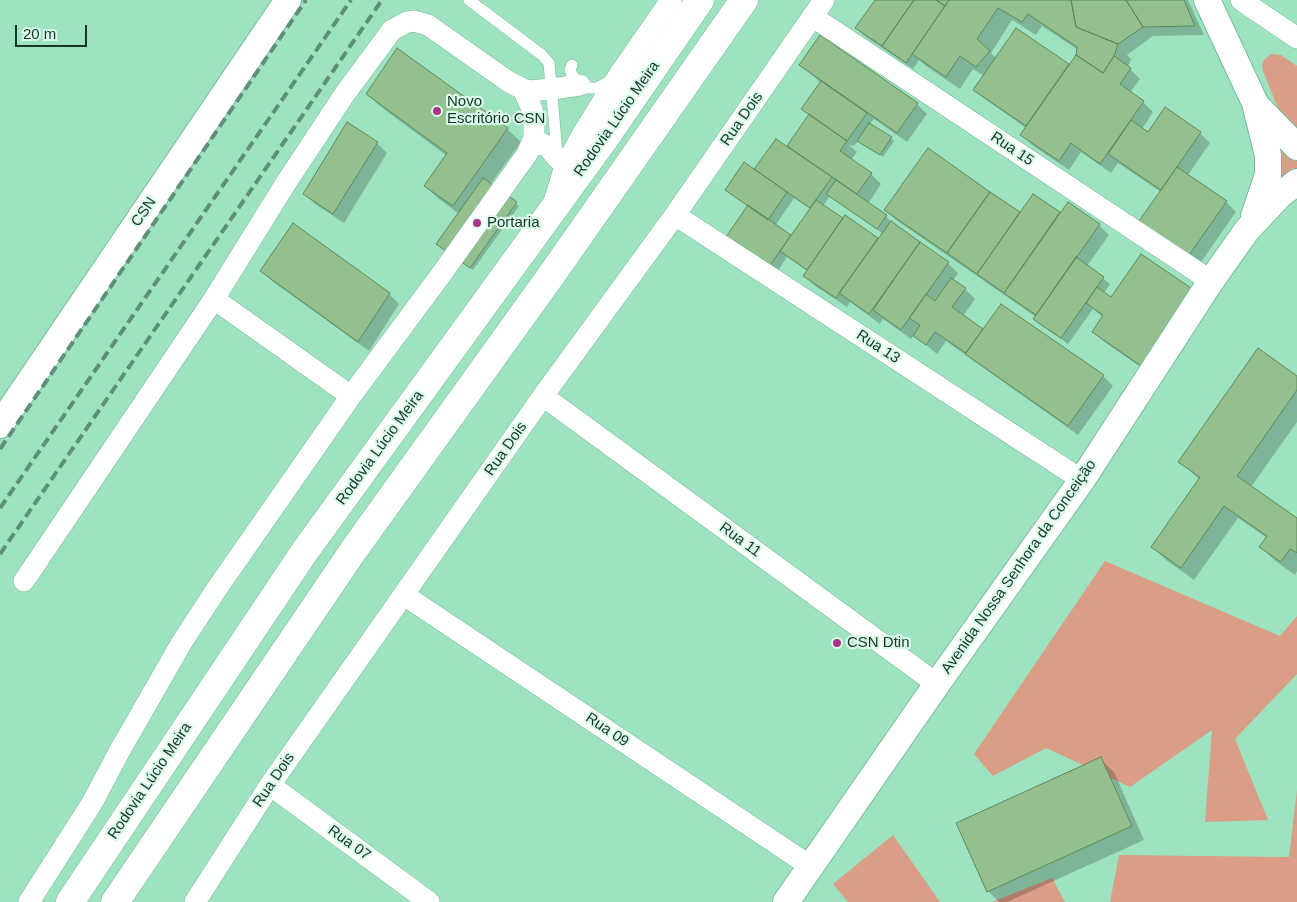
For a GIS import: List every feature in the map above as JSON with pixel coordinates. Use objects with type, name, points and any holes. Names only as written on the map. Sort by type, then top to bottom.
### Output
[{"type":"main road","name":"Rodovia Lúcio Meira","points":[[70,902],[305,551],[605,138],[700,0]]},
{"type":"main road","points":[[115,902],[353,551],[555,270],[744,0]]},
{"type":"street","name":"CSN","points":[[0,425],[288,0]]},
{"type":"street","points":[[552,211],[559,181],[576,145],[619,75],[671,0]]},
{"type":"street","points":[[1206,0],[1255,103],[1268,156],[1268,175],[1258,207],[1247,230]]},
{"type":"street","points":[[1241,0],[1297,38]]},
{"type":"street","name":"Rua Dois","points":[[196,902],[270,785],[543,396],[675,215],[819,8]]},
{"type":"street","name":"Rua 15","points":[[819,8],[1211,281]]},
{"type":"street","points":[[24,581],[214,299],[284,186],[344,96],[385,39],[399,25],[414,21],[428,25],[523,90],[552,89],[580,85]]},
{"type":"street","points":[[30,902],[92,803],[182,642],[264,519],[532,146],[534,120],[532,109],[523,90]]},
{"type":"street","points":[[1255,103],[1297,147]]},
{"type":"street","points":[[532,146],[543,144],[558,159]]},
{"type":"street","points":[[1247,230],[1280,195],[1297,182]]},
{"type":"street","name":"Rua 13","points":[[675,215],[1082,480]]},
{"type":"street","name":"Avenida Nossa Senhora da Conceição","points":[[786,902],[937,684],[1082,480],[1211,281],[1247,230]]},
{"type":"street","points":[[214,299],[351,396]]},
{"type":"street","name":"Rua 11","points":[[543,396],[937,684]]},
{"type":"street","name":"Rua 09","points":[[404,595],[810,866]]},
{"type":"street","name":"Rua 07","points":[[270,785],[429,902]]},
{"type":"lane","points":[[469,0],[546,58],[550,68],[559,181]]},
{"type":"lane","points":[[572,65],[570,70],[572,75],[580,85],[586,88],[604,86],[619,75]]},
{"type":"shaded area","points":[[1271,54],[1281,55],[1297,66],[1297,133],[1286,123],[1263,71],[1262,65],[1264,60]]},
{"type":"shaded area","points":[[1269,128],[1297,159],[1297,174],[1272,188]]},
{"type":"shaded area","points":[[1105,561],[1280,636],[1297,616],[1297,674],[1235,739],[1268,820],[1205,822],[1212,730],[1130,787],[1046,748],[993,776],[974,754]]},
{"type":"shaded area","points":[[1297,790],[1297,902],[1110,902],[1119,855],[1289,857]]},
{"type":"shaded area","points":[[893,835],[940,902],[848,902],[833,884]]},
{"type":"shaded area","points":[[1052,878],[1065,902],[992,902]]},
{"type":"building","points":[[875,0],[914,0],[882,46],[855,28]]},
{"type":"building","points":[[914,0],[936,0],[945,6],[906,63],[882,46]]},
{"type":"building","points":[[936,0],[949,0],[945,6]]},
{"type":"building","points":[[949,0],[1071,0],[1076,27],[1118,44],[1114,56],[1103,73],[1076,55],[1077,47],[1028,14],[1022,22],[998,8],[977,39],[990,51],[976,67],[960,56],[946,77],[912,54]]},
{"type":"building","points":[[1071,0],[1126,0],[1143,27],[1118,44],[1076,27]]},
{"type":"building","points":[[1126,0],[1184,0],[1195,26],[1143,27]]},
{"type":"building","points":[[1016,28],[1069,64],[1026,126],[973,90]]},
{"type":"building","points":[[820,35],[918,103],[897,133],[799,65]]},
{"type":"building","name":"Novo Escritório CSN","points":[[397,48],[508,128],[453,206],[424,186],[447,153],[366,94]]},
{"type":"building","points":[[1076,55],[1103,73],[1114,56],[1131,68],[1120,84],[1144,101],[1100,164],[1071,143],[1059,161],[1020,135]]},
{"type":"building","points":[[821,81],[867,113],[847,141],[801,109]]},
{"type":"building","points":[[1165,107],[1201,132],[1161,190],[1108,154],[1131,120],[1148,132]]},
{"type":"building","points":[[809,114],[847,141],[840,151],[872,173],[857,194],[787,146]]},
{"type":"building","points":[[347,122],[378,142],[333,214],[303,194]]},
{"type":"building","points":[[869,123],[892,137],[880,155],[857,141]]},
{"type":"building","points":[[776,139],[832,177],[810,208],[754,169]]},
{"type":"building","points":[[928,148],[990,192],[947,253],[884,210]]},
{"type":"building","points":[[744,162],[787,192],[768,220],[725,190]]},
{"type":"building","points":[[1177,167],[1227,201],[1189,255],[1139,221]]},
{"type":"building","name":"Portaria","points":[[483,178],[517,202],[470,268],[436,244]]},
{"type":"building","points":[[836,180],[887,215],[877,229],[826,194]]},
{"type":"building","points":[[990,192],[1020,212],[977,274],[947,253]]},
{"type":"building","points":[[1033,194],[1060,212],[1004,293],[977,274]]},
{"type":"building","points":[[816,200],[843,218],[807,270],[780,251]]},
{"type":"building","points":[[1068,202],[1100,224],[1036,315],[1004,293]]},
{"type":"building","points":[[748,205],[791,235],[769,267],[726,237]]},
{"type":"building","points":[[845,215],[878,238],[836,298],[803,276]]},
{"type":"building","points":[[891,221],[920,242],[869,314],[839,293]]},
{"type":"building","points":[[293,223],[390,293],[358,342],[260,271]]},
{"type":"building","points":[[920,242],[949,262],[901,330],[873,310]]},
{"type":"building","points":[[1141,254],[1197,292],[1144,368],[1092,332],[1103,315],[1086,303],[1097,287],[1111,297]]},
{"type":"building","points":[[1076,257],[1104,277],[1061,338],[1033,319]]},
{"type":"building","points":[[951,278],[966,288],[952,307],[983,329],[966,353],[935,332],[926,345],[913,336],[920,325],[909,318],[926,294],[935,301]]},
{"type":"building","points":[[1001,304],[1104,375],[1068,426],[965,354]]},
{"type":"building","points":[[1258,348],[1297,376],[1297,390],[1237,476],[1297,518],[1297,553],[1290,549],[1281,562],[1259,547],[1267,536],[1224,506],[1181,568],[1151,547],[1200,477],[1178,462]]},
{"type":"building","points":[[1101,757],[1132,826],[987,892],[956,823]]},
{"type":"railway","points":[[0,449],[306,0]]},
{"type":"railway","points":[[0,508],[351,0]]},
{"type":"railway","points":[[0,554],[382,0]]},
{"type":"place","name":"Novo Escritório CSN","points":[[437,111]]},
{"type":"place","name":"Portaria","points":[[477,223]]},
{"type":"place","name":"CSN Dtin","points":[[837,643]]}]
